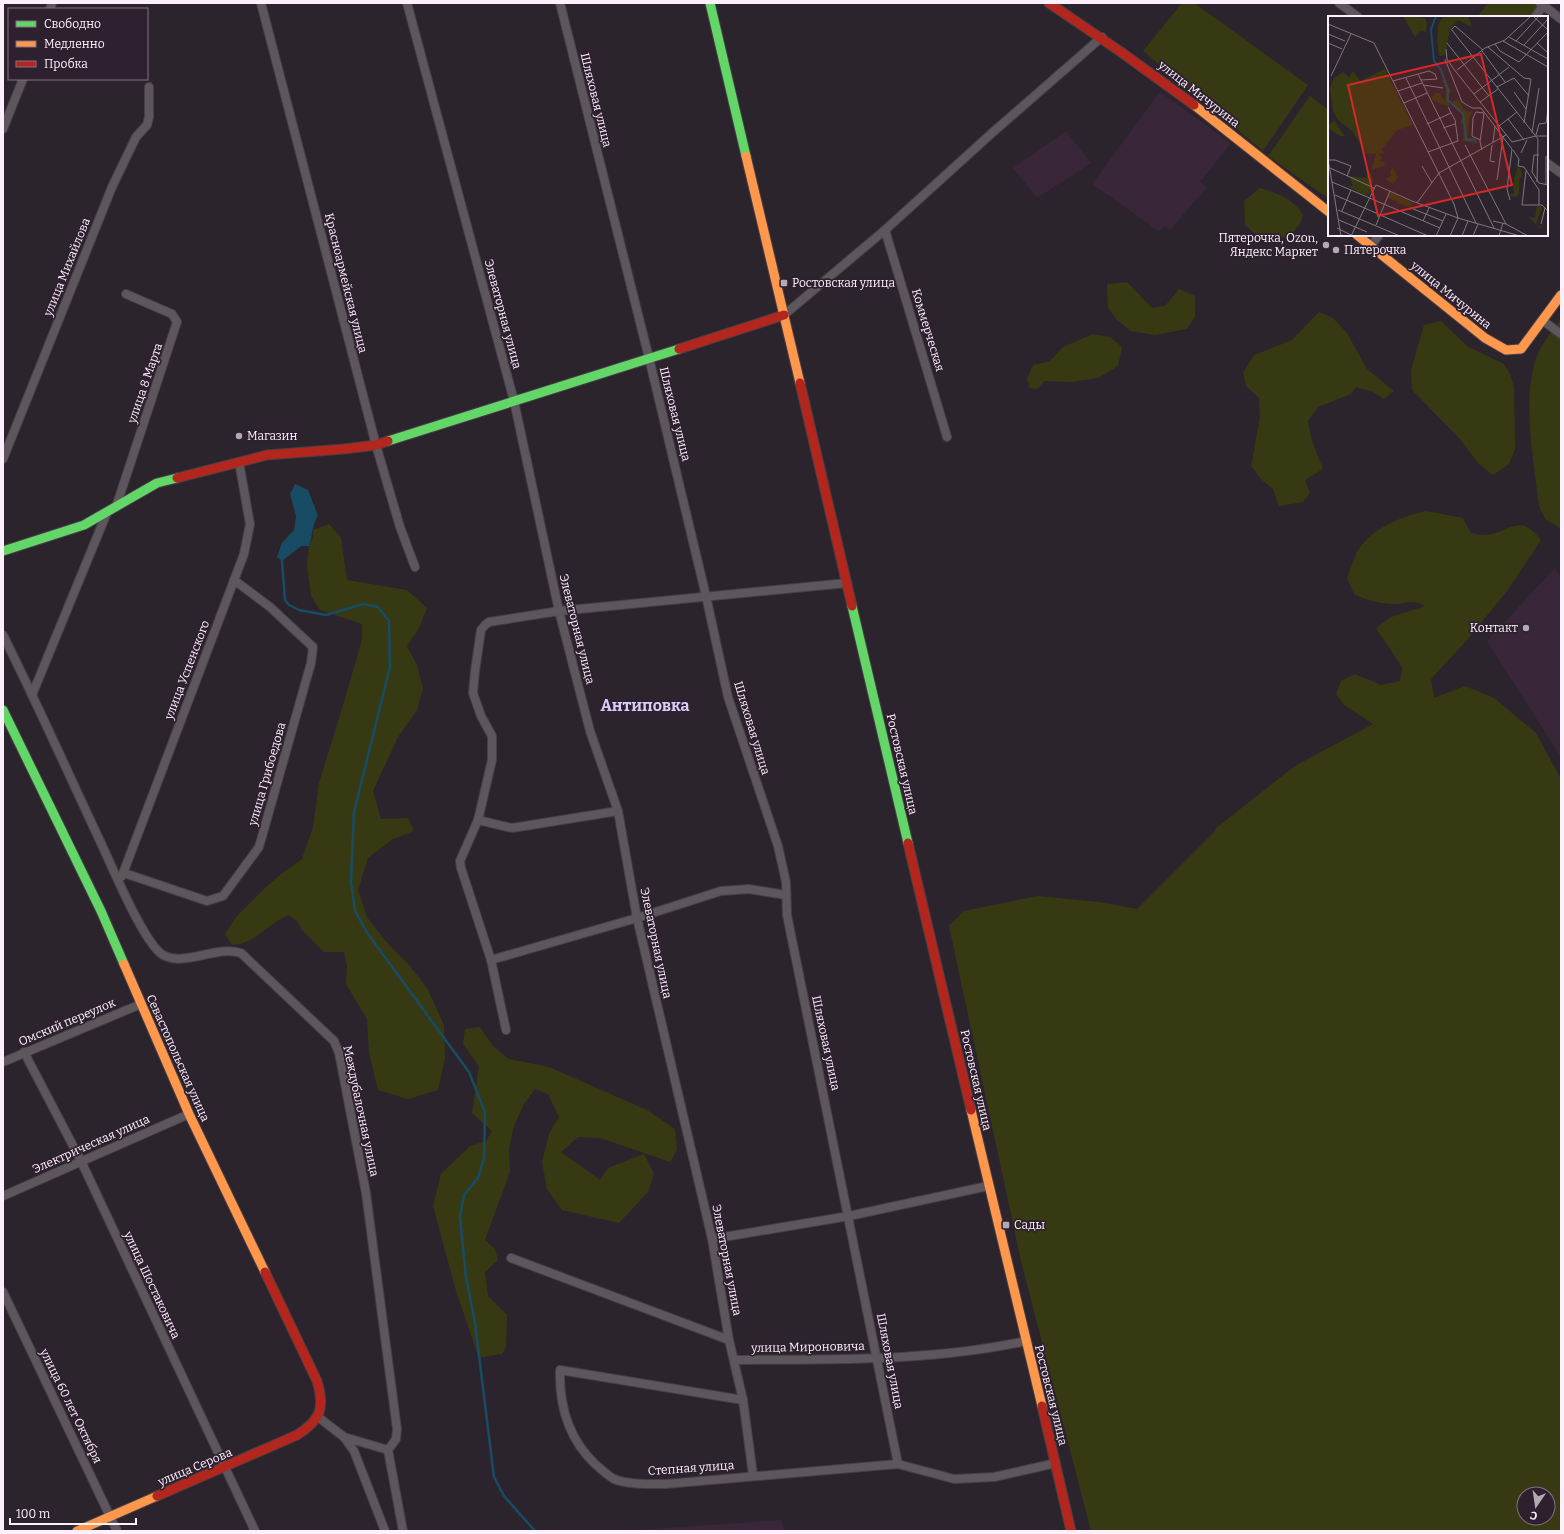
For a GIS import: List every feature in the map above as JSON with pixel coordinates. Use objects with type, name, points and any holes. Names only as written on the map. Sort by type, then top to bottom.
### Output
[{"type":"street","name":"Красноармейская улица","points":[[261,3],[376,445],[400,527],[415,567]]},
{"type":"street","name":"Элеваторная улица","points":[[407,3],[514,401],[559,611],[590,732],[618,811],[637,918],[712,1239],[729,1340],[743,1400],[753,1475]]},
{"type":"street","name":"Шляховая улица","points":[[560,3],[649,358],[706,596],[728,697],[778,846],[784,870],[787,915],[898,1464]]},
{"type":"street","name":"Ростовская улица","points":[[710,3],[988,1186],[1056,1463],[1071,1531]]},
{"type":"street","name":"улица Мичурина","points":[[1049,3],[1102,37],[1156,75],[1262,157],[1328,211]]},
{"type":"street","points":[[1339,3],[1357,16]]},
{"type":"street","points":[[1536,16],[1543,4],[1561,19]]},
{"type":"street","points":[[3,551],[84,525],[106,514],[157,483],[267,455],[376,445],[784,314],[886,230],[992,133],[1102,37]]},
{"type":"street","points":[[3,129],[22,80]]},
{"type":"street","name":"улица Михайлова","points":[[3,459],[112,188],[136,137],[147,125],[149,117],[149,87]]},
{"type":"street","points":[[1548,163],[1561,173]]},
{"type":"street","name":"Коммерческая","points":[[886,230],[948,437]]},
{"type":"street","name":"улица Мичурина","points":[[1358,236],[1499,348],[1515,351],[1525,344],[1542,320]]},
{"type":"street","points":[[1371,246],[1378,236]]},
{"type":"street","name":"улица 8 Марта","points":[[116,507],[177,322],[172,314],[126,294]]},
{"type":"street","points":[[1561,295],[1542,320],[1561,334]]},
{"type":"street","name":"улица Успенского","points":[[120,883],[244,554],[250,524],[239,462]]},
{"type":"street","points":[[32,695],[106,514]]},
{"type":"street","name":"улица Грибоедова","points":[[124,873],[207,901],[222,896],[259,847],[311,663],[313,647],[270,607],[234,580]]},
{"type":"street","points":[[506,1030],[491,960],[461,868],[462,854],[478,820],[492,760],[492,736],[481,716],[473,693],[481,630],[489,622],[559,611],[847,583]]},
{"type":"street","name":"Междубалочная улица","points":[[3,635],[120,883],[146,936],[155,948],[163,955],[182,958],[222,951],[241,953],[334,1041],[339,1053],[366,1193],[397,1429],[396,1439],[388,1450]]},
{"type":"street","name":"Севастопольская улица","points":[[3,710],[101,911],[189,1114],[317,1381],[322,1401],[318,1417]]},
{"type":"street","points":[[478,820],[512,828],[618,811]]},
{"type":"street","points":[[491,960],[637,918],[721,891],[749,889],[786,895]]},
{"type":"street","name":"Омский переулок","points":[[3,1062],[141,1004]]},
{"type":"street","name":"улица Шостаковича","points":[[24,1052],[81,1161],[255,1531]]},
{"type":"street","name":"Электрическая улица","points":[[3,1196],[189,1114]]},
{"type":"street","points":[[712,1239],[849,1216],[988,1186]]},
{"type":"street","points":[[511,1258],[729,1340]]},
{"type":"street","name":"улица 60 лет Октября","points":[[3,1292],[117,1531]]},
{"type":"street","name":"улица Мироновича","points":[[734,1360],[877,1358],[987,1350],[1026,1341]]},
{"type":"street","name":"Степная улица","points":[[743,1400],[560,1370],[562,1404],[572,1435],[582,1451],[606,1473],[615,1479],[645,1484],[666,1484],[753,1475],[898,1464],[954,1479],[994,1477],[1056,1463]]},
{"type":"street","points":[[318,1417],[344,1437],[354,1451],[385,1531]]},
{"type":"street","name":"улица Серова","points":[[77,1531],[297,1435],[311,1426],[318,1417]]},
{"type":"street","points":[[344,1437],[388,1450],[403,1531]]},
{"type":"shaded area","points":[[1160,92],[1231,143],[1200,182],[1207,187],[1170,230],[1165,226],[1159,231],[1092,184]]},
{"type":"shaded area","points":[[1066,131],[1091,163],[1037,198],[1013,168]]},
{"type":"shaded area","points":[[1555,568],[1561,578],[1561,757],[1487,641]]},
{"type":"shaded area","points":[[781,1520],[784,1531],[623,1531]]},
{"type":"green space","points":[[1182,3],[1194,3],[1308,85],[1263,151],[1143,51]]},
{"type":"green space","points":[[1488,3],[1534,3],[1538,6],[1530,16],[1478,16]]},
{"type":"green space","points":[[1310,96],[1328,109],[1328,198],[1268,156]]},
{"type":"green space","points":[[1260,188],[1285,197],[1299,209],[1303,215],[1297,228],[1292,233],[1279,238],[1265,238],[1256,234],[1245,225],[1244,201]]},
{"type":"green space","points":[[1127,282],[1152,308],[1165,306],[1179,289],[1195,296],[1195,317],[1187,329],[1155,335],[1131,331],[1116,319],[1108,307],[1107,284]]},
{"type":"green space","points":[[1319,312],[1333,318],[1347,333],[1367,369],[1394,391],[1384,399],[1373,392],[1356,387],[1351,394],[1318,407],[1308,421],[1312,441],[1323,469],[1305,480],[1310,493],[1303,502],[1279,506],[1273,489],[1262,480],[1251,466],[1260,417],[1259,398],[1246,386],[1243,373],[1254,355],[1292,340]]},
{"type":"green space","points":[[1561,318],[1560,528],[1545,519],[1539,506],[1532,449],[1529,407],[1533,368],[1539,351]]},
{"type":"green space","points":[[1441,321],[1467,346],[1504,364],[1510,374],[1514,387],[1515,449],[1509,464],[1493,475],[1479,464],[1460,439],[1412,390],[1411,370],[1424,325]]},
{"type":"green space","points":[[1093,334],[1110,337],[1122,347],[1118,366],[1098,378],[1071,382],[1045,381],[1037,389],[1030,388],[1027,379],[1033,365],[1050,361],[1063,347]]},
{"type":"green space","points":[[1426,511],[1463,518],[1471,533],[1480,535],[1500,532],[1519,525],[1533,531],[1541,540],[1507,591],[1467,640],[1431,679],[1434,698],[1465,686],[1494,698],[1536,733],[1561,779],[1561,1531],[1091,1531],[1021,1261],[949,926],[964,911],[1037,896],[1099,902],[1137,909],[1215,831],[1216,828],[1295,766],[1373,724],[1344,705],[1336,694],[1341,681],[1355,674],[1381,685],[1400,681],[1402,667],[1376,628],[1391,617],[1425,606],[1415,602],[1386,604],[1363,598],[1354,594],[1347,578],[1356,554],[1362,545],[1386,525]]},
{"type":"green space","points":[[329,524],[341,538],[347,580],[407,590],[427,608],[419,628],[407,646],[417,665],[423,689],[417,710],[398,737],[373,791],[381,819],[408,818],[414,831],[393,839],[368,858],[358,890],[367,917],[388,944],[410,966],[427,988],[444,1025],[445,1058],[438,1090],[408,1099],[378,1090],[369,1053],[367,1019],[346,984],[347,967],[344,952],[324,952],[302,930],[297,921],[288,915],[255,937],[240,944],[232,945],[225,934],[236,917],[265,888],[302,859],[313,827],[319,783],[362,640],[362,624],[320,610],[311,596],[307,565],[309,546],[313,537],[313,530]]},
{"type":"green space","points":[[480,1027],[493,1046],[509,1059],[549,1067],[647,1110],[675,1129],[677,1150],[670,1162],[600,1138],[578,1137],[561,1152],[600,1180],[608,1168],[644,1154],[654,1174],[648,1192],[619,1223],[562,1210],[547,1189],[542,1162],[549,1134],[559,1117],[548,1094],[535,1089],[524,1104],[514,1126],[509,1148],[510,1172],[485,1240],[495,1249],[498,1260],[485,1272],[488,1296],[507,1315],[506,1347],[502,1354],[479,1358],[456,1291],[433,1206],[441,1174],[470,1146],[486,1141],[492,1131],[472,1113],[479,1066],[463,1044],[465,1029]]},
{"type":"water","points":[[295,484],[308,490],[318,516],[314,524],[309,546],[301,546],[282,561],[277,557],[282,543],[294,530],[296,516],[290,494]]},
{"type":"waterway","points":[[282,561],[285,600],[289,605],[299,610],[326,615],[363,604],[378,607],[389,621],[390,667],[354,812],[351,881],[355,911],[368,934],[469,1072],[485,1112],[484,1158],[478,1178],[464,1195],[460,1217],[466,1277],[475,1323],[494,1477],[504,1496],[535,1531]]},
{"type":"traffic: fast","points":[[710,3],[746,156]]},
{"type":"traffic: fast","points":[[388,441],[679,349]]},
{"type":"traffic: fast","points":[[3,551],[84,525],[157,483],[177,478]]},
{"type":"traffic: fast","points":[[852,606],[908,843]]},
{"type":"traffic: fast","points":[[3,710],[101,911],[124,964]]},
{"type":"traffic: slow","points":[[1194,105],[1328,211]]},
{"type":"traffic: slow","points":[[746,156],[800,383]]},
{"type":"traffic: slow","points":[[1358,236],[1485,338],[1506,350],[1521,349],[1561,295]]},
{"type":"traffic: slow","points":[[124,964],[189,1114],[265,1272]]},
{"type":"traffic: slow","points":[[971,1110],[1042,1406]]},
{"type":"traffic: slow","points":[[77,1531],[157,1496]]},
{"type":"traffic: jam","points":[[1049,3],[1121,52],[1194,105]]},
{"type":"traffic: jam","points":[[679,349],[784,315]]},
{"type":"traffic: jam","points":[[800,383],[852,606]]},
{"type":"traffic: jam","points":[[177,478],[267,455],[344,449],[376,445],[388,441]]},
{"type":"traffic: jam","points":[[908,843],[971,1110]]},
{"type":"traffic: jam","points":[[157,1496],[297,1435],[311,1424],[319,1412],[321,1399],[317,1381],[265,1272]]},
{"type":"traffic: jam","points":[[1042,1406],[1071,1531]]},
{"type":"place","name":"Пятерочка, Ozon, Яндекс Маркет","points":[[1326,245]]},
{"type":"place","name":"Пятерочка","points":[[1336,250]]},
{"type":"place","name":"Ростовская улица","points":[[784,283]]},
{"type":"place","name":"Магазин","points":[[239,436]]},
{"type":"place","name":"Контакт","points":[[1526,628]]},
{"type":"place","name":"Сады","points":[[1006,1225]]},
{"type":"district","name":"Антиповка","points":[[645,705]]}]
